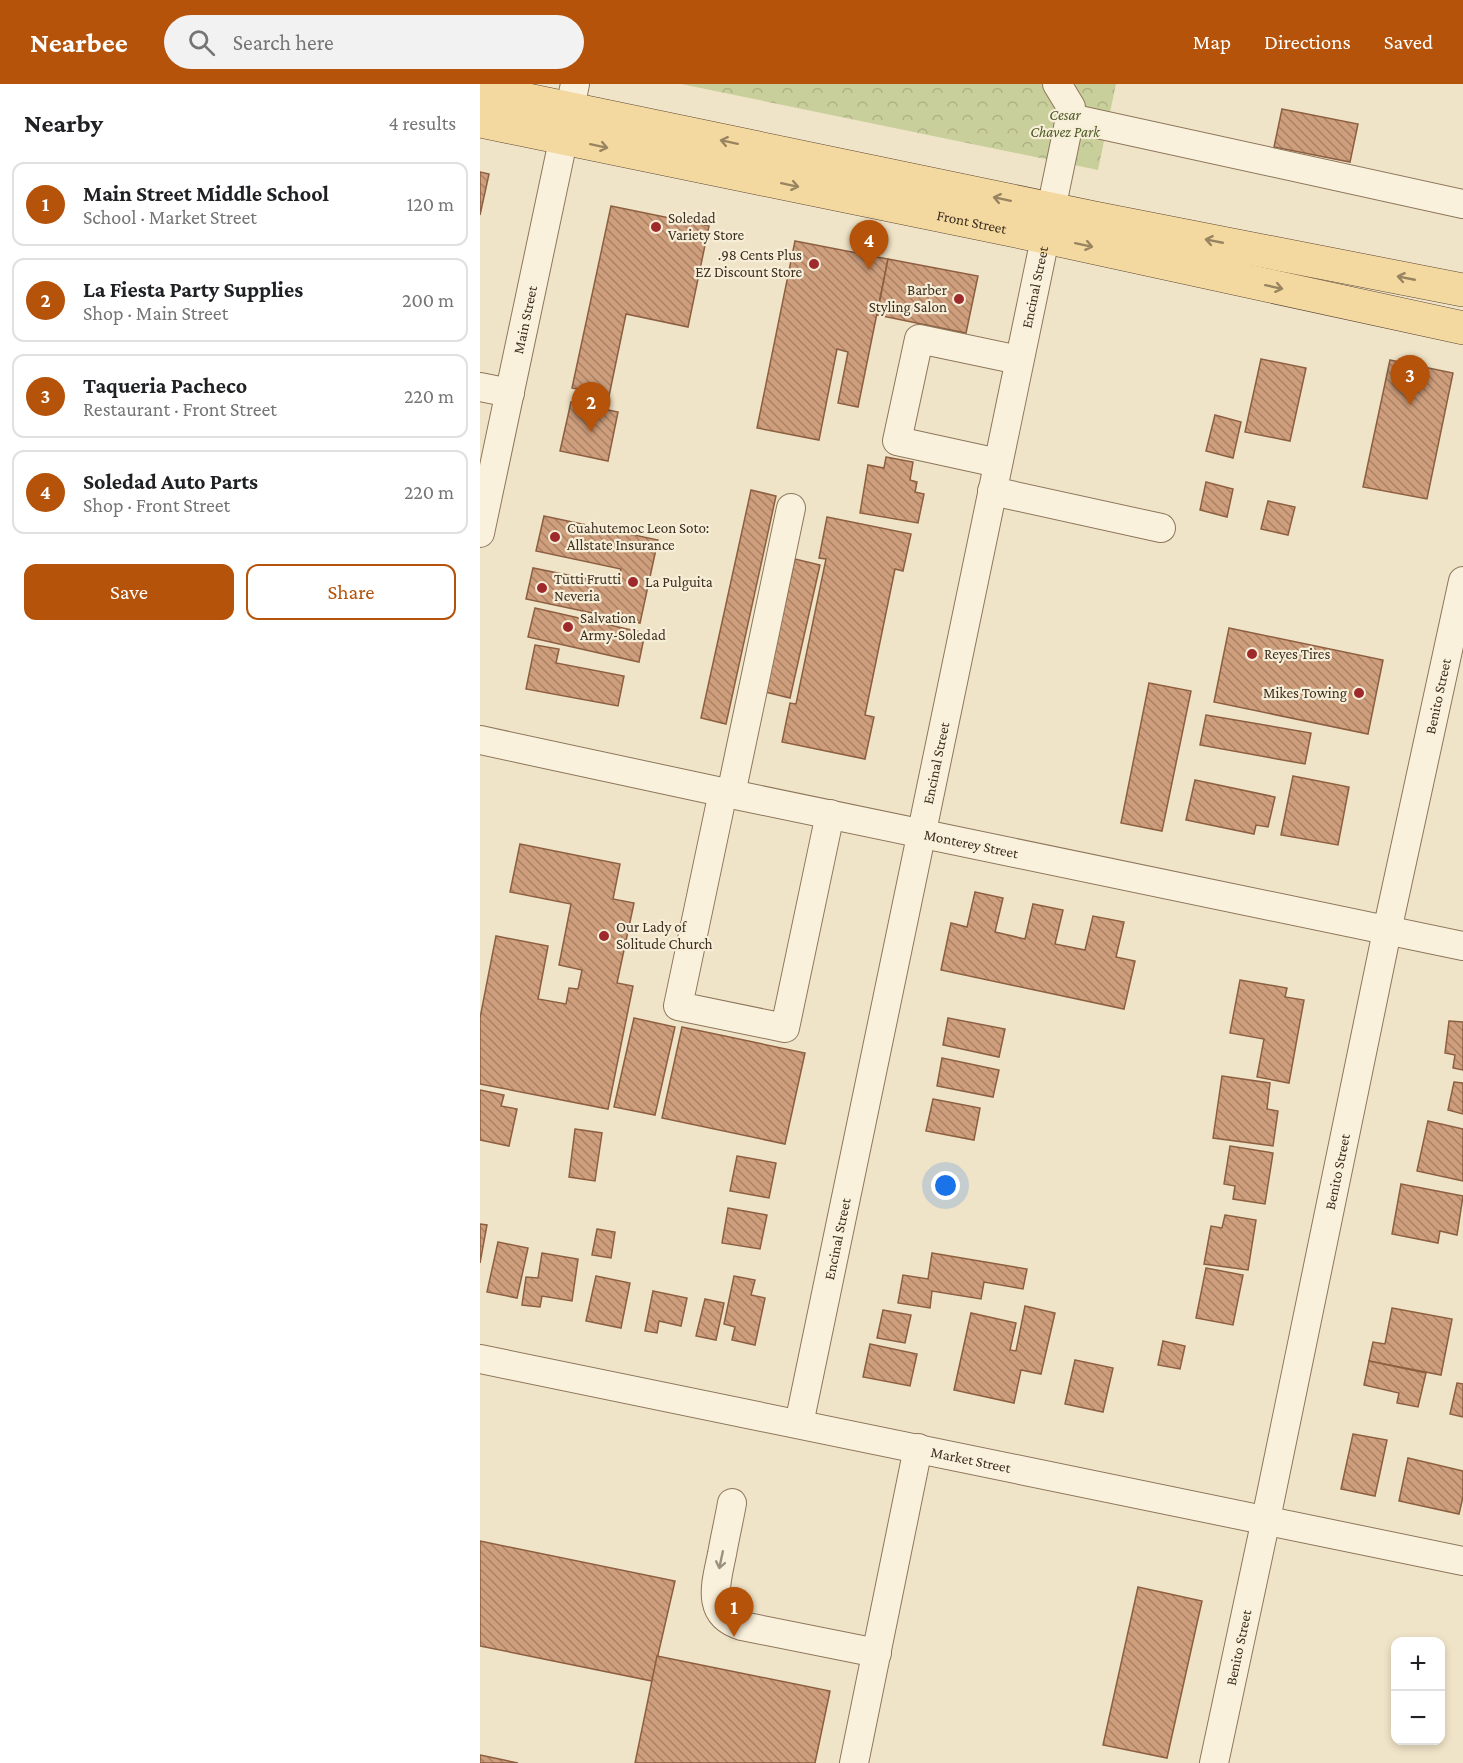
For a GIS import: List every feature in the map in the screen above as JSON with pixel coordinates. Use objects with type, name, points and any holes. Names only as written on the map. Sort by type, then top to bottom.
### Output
[{"type":"main road","name":"Front Street","points":[[480,90],[1048,223],[1463,328]]},
{"type":"main road","name":"Front Street","points":[[480,122],[570,110]]},
{"type":"main road","name":"Front Street","points":[[1048,223],[1463,290]]},
{"type":"street","points":[[1057,84],[1071,107],[1070,118],[1463,204]]},
{"type":"street","name":"Main Street","points":[[480,533],[570,110]]},
{"type":"street","name":"Encinal Street","points":[[799,1424],[1070,118]]},
{"type":"street","points":[[998,463],[897,441],[920,339],[1020,360]]},
{"type":"street","points":[[480,387],[510,393]]},
{"type":"street","points":[[992,491],[1161,528]]},
{"type":"street","points":[[790,508],[678,1006],[785,1028],[830,814]]},
{"type":"street","name":"Benito Street","points":[[1214,1763],[1387,931],[1463,581]]},
{"type":"street","name":"Monterey Street","points":[[480,740],[1463,946]]},
{"type":"street","name":"Market Street","points":[[480,1359],[1463,1561]]},
{"type":"street","points":[[854,1763],[918,1448]]},
{"type":"street","points":[[732,1503],[715,1587],[716,1599],[730,1623],[877,1653]]},
{"type":"green space","name":"Cesar Chavez Park","points":[[681,84],[1116,84],[1098,170]]},
{"type":"building","points":[[1282,109],[1358,124],[1350,162],[1274,147]]},
{"type":"building","points":[[480,172],[489,174],[480,215]]},
{"type":"building","points":[[611,206],[709,226],[688,327],[626,314],[609,396],[572,388]]},
{"type":"building","points":[[795,241],[888,259],[858,407],[838,403],[848,352],[837,349],[819,440],[757,428]]},
{"type":"building","points":[[888,259],[978,276],[966,333],[877,315]]},
{"type":"building","points":[[1261,359],[1306,368],[1290,441],[1245,432]]},
{"type":"building","points":[[1390,360],[1453,373],[1427,499],[1363,487]]},
{"type":"building","points":[[571,402],[618,412],[608,461],[560,451]]},
{"type":"building","points":[[1215,415],[1241,422],[1233,458],[1206,451]]},
{"type":"building","points":[[886,457],[913,462],[910,480],[917,482],[915,492],[924,494],[918,523],[860,513],[868,465],[884,468]]},
{"type":"building","points":[[1206,482],[1233,489],[1227,517],[1200,510]]},
{"type":"building","points":[[751,490],[776,496],[726,724],[701,718]]},
{"type":"building","points":[[1268,501],[1295,507],[1288,535],[1261,529]]},
{"type":"building","points":[[544,516],[658,540],[640,623],[526,599],[533,568],[617,585],[621,569],[536,551]]},
{"type":"building","points":[[827,517],[911,534],[903,571],[895,569],[865,715],[874,717],[865,759],[782,742],[790,703],[796,704],[826,559],[819,558]]},
{"type":"building","points":[[795,559],[820,565],[790,698],[765,692]]},
{"type":"building","points":[[535,608],[645,633],[639,662],[528,637]]},
{"type":"building","points":[[1229,628],[1383,660],[1368,734],[1214,702]]},
{"type":"building","points":[[535,645],[559,649],[556,663],[624,676],[618,706],[526,689]]},
{"type":"building","points":[[1149,683],[1191,691],[1162,831],[1121,823]]},
{"type":"building","points":[[1206,715],[1311,733],[1305,764],[1200,745]]},
{"type":"building","points":[[1293,776],[1349,787],[1338,845],[1281,835]]},
{"type":"building","points":[[1195,780],[1275,797],[1268,827],[1256,825],[1254,834],[1186,820]]},
{"type":"building","points":[[520,844],[620,864],[613,899],[634,903],[617,983],[633,986],[608,1109],[480,1084],[480,1018],[496,936],[548,946],[538,999],[566,1004],[569,988],[578,989],[582,970],[559,965],[571,904],[510,892]]},
{"type":"building","points":[[975,892],[1003,898],[995,932],[1025,939],[1033,904],[1063,910],[1055,944],[1085,950],[1093,916],[1124,922],[1116,957],[1135,961],[1124,1009],[941,970],[951,923],[967,927]]},
{"type":"building","points":[[1240,980],[1287,988],[1285,997],[1304,1000],[1289,1083],[1257,1077],[1264,1039],[1230,1033]]},
{"type":"building","points":[[634,1018],[675,1027],[655,1115],[614,1107]]},
{"type":"building","points":[[948,1018],[1005,1029],[999,1057],[943,1045]]},
{"type":"building","points":[[1449,1021],[1463,1022],[1463,1070],[1453,1068],[1455,1055],[1445,1053]]},
{"type":"building","points":[[682,1027],[805,1053],[785,1144],[662,1118]]},
{"type":"building","points":[[942,1058],[999,1070],[993,1097],[937,1086]]},
{"type":"building","points":[[1222,1076],[1270,1083],[1267,1109],[1278,1111],[1273,1146],[1213,1138]]},
{"type":"building","points":[[1454,1082],[1463,1083],[1463,1114],[1448,1110]]},
{"type":"building","points":[[480,1090],[504,1095],[501,1106],[517,1109],[509,1146],[480,1140]]},
{"type":"building","points":[[933,1099],[980,1108],[974,1140],[926,1131]]},
{"type":"building","points":[[1428,1121],[1463,1129],[1463,1181],[1417,1171]]},
{"type":"building","points":[[575,1129],[602,1133],[595,1181],[569,1177]]},
{"type":"building","points":[[1230,1146],[1273,1153],[1265,1204],[1233,1199],[1235,1186],[1224,1184]]},
{"type":"building","points":[[737,1156],[776,1163],[769,1198],[730,1191]]},
{"type":"building","points":[[1401,1184],[1463,1196],[1457,1235],[1440,1231],[1438,1243],[1392,1234]]},
{"type":"building","points":[[728,1208],[767,1215],[760,1249],[722,1243]]},
{"type":"building","points":[[1225,1215],[1256,1220],[1248,1270],[1204,1264],[1211,1226],[1222,1228]]},
{"type":"building","points":[[480,1224],[487,1225],[480,1263]]},
{"type":"building","points":[[597,1229],[615,1232],[611,1258],[592,1255]]},
{"type":"building","points":[[498,1242],[528,1248],[517,1298],[487,1292]]},
{"type":"building","points":[[542,1253],[578,1259],[572,1301],[542,1296],[540,1307],[522,1305],[526,1277],[538,1278]]},
{"type":"building","points":[[932,1253],[1027,1269],[1023,1289],[984,1282],[981,1299],[932,1291],[930,1308],[898,1303],[903,1275],[928,1279]]},
{"type":"building","points":[[1206,1268],[1243,1275],[1233,1325],[1196,1318]]},
{"type":"building","points":[[596,1276],[630,1283],[621,1328],[586,1321]]},
{"type":"building","points":[[734,1276],[755,1280],[751,1295],[765,1298],[755,1345],[732,1340],[735,1327],[724,1324]]},
{"type":"building","points":[[653,1291],[687,1298],[681,1326],[659,1321],[657,1333],[645,1331]]},
{"type":"building","points":[[705,1299],[724,1303],[716,1340],[696,1336]]},
{"type":"building","points":[[1025,1306],[1055,1313],[1041,1374],[1021,1370],[1014,1403],[954,1390],[971,1313],[1016,1323],[1010,1350],[1016,1351]]},
{"type":"building","points":[[1392,1308],[1452,1319],[1441,1375],[1369,1361],[1373,1342],[1385,1344]]},
{"type":"building","points":[[883,1310],[911,1315],[905,1343],[877,1338]]},
{"type":"building","points":[[1163,1341],[1185,1346],[1180,1369],[1158,1365]]},
{"type":"building","points":[[870,1344],[917,1354],[910,1386],[863,1377]]},
{"type":"building","points":[[1075,1360],[1113,1368],[1103,1412],[1065,1404]]},
{"type":"building","points":[[1369,1361],[1426,1373],[1418,1407],[1397,1403],[1399,1393],[1364,1385]]},
{"type":"building","points":[[1457,1383],[1463,1384],[1463,1417],[1450,1414]]},
{"type":"building","points":[[1353,1434],[1387,1440],[1375,1496],[1341,1489]]},
{"type":"building","points":[[1408,1458],[1463,1471],[1463,1497],[1459,1514],[1399,1501]]},
{"type":"building","points":[[480,1541],[675,1581],[652,1681],[480,1646]]},
{"type":"building","points":[[1138,1587],[1202,1601],[1167,1758],[1103,1745]]},
{"type":"building","points":[[657,1656],[830,1691],[815,1763],[635,1763]]},
{"type":"building","points":[[480,1755],[518,1763],[480,1763]]},
{"type":"place","name":"Soledad Variety Store","points":[[656,227]]},
{"type":"place","name":".98 Cents Plus EZ Discount Store","points":[[814,264]]},
{"type":"place","name":"Soledad Auto Parts","points":[[869,270]]},
{"type":"place","name":"Barber Styling Salon","points":[[959,299]]},
{"type":"place","name":"Taqueria Pacheco","points":[[1410,405]]},
{"type":"place","name":"La Fiesta Party Supplies","points":[[591,432]]},
{"type":"place","name":"Cuahutemoc Leon Soto: Allstate Insurance","points":[[555,537]]},
{"type":"place","name":"La Pulguita","points":[[633,582]]},
{"type":"place","name":"Tutti Frutti Neveria","points":[[542,588]]},
{"type":"place","name":"Salvation Army-Soledad","points":[[568,627]]},
{"type":"place","name":"Reyes Tires","points":[[1252,654]]},
{"type":"place","name":"Mikes Towing","points":[[1359,693]]},
{"type":"place","name":"Our Lady of Solitude Church","points":[[604,936]]},
{"type":"place","name":"Main Street Middle School","points":[[734,1637]]}]
